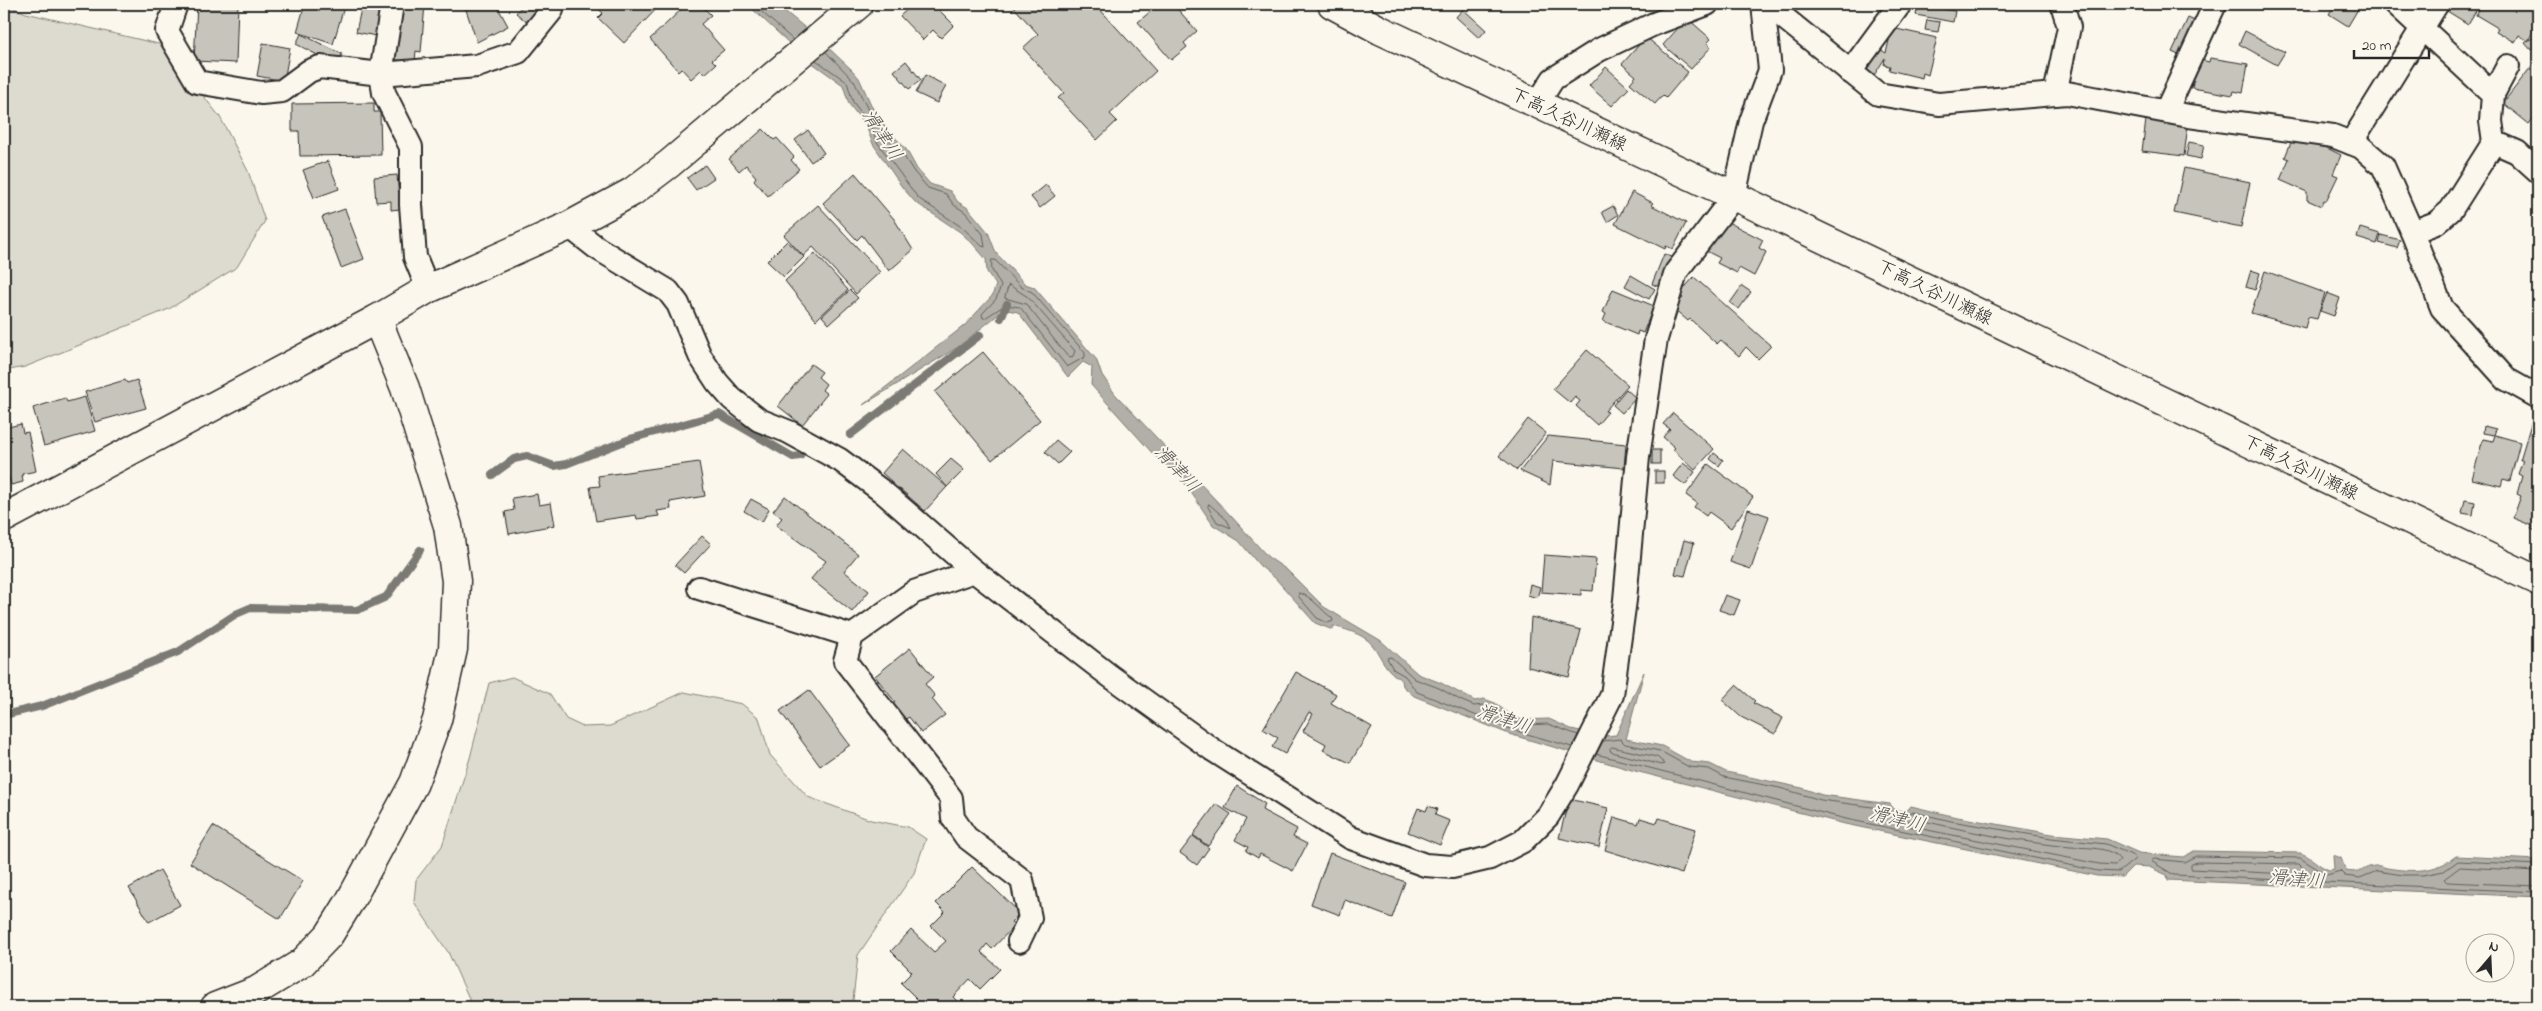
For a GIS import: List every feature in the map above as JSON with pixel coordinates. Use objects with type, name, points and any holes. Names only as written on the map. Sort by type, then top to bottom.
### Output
[{"type":"street","points":[[176,4],[167,31],[197,82],[261,93],[282,91],[309,71],[320,67],[381,74],[477,66],[518,52],[552,10]]},
{"type":"street","points":[[392,4],[381,74],[384,93],[411,148],[411,205],[416,257],[428,289]]},
{"type":"street","name":"下高久谷川瀬線","points":[[1332,4],[1380,30],[1734,196],[2538,581]]},
{"type":"street","points":[[1537,104],[1553,79],[1599,50],[1654,24],[1708,4]]},
{"type":"street","points":[[569,226],[597,248],[668,292],[678,304],[700,356],[717,382],[732,399],[759,420],[788,432],[840,460],[883,492],[974,571],[1110,676],[1221,755],[1351,838],[1425,865],[1452,867],[1490,858],[1523,841],[1548,816],[1612,695],[1624,609],[1638,457],[1656,339],[1676,272],[1734,196],[1751,121],[1770,70],[1762,4]]},
{"type":"street","points":[[1767,4],[1878,94],[1939,104],[2067,93],[2166,112],[2333,136],[2361,147],[2383,166],[2442,308],[2506,379],[2538,397]]},
{"type":"street","points":[[1850,72],[1900,4]]},
{"type":"street","points":[[2055,94],[2069,27],[2062,4]]},
{"type":"street","points":[[2166,112],[2215,4]]},
{"type":"street","points":[[2396,4],[2422,26],[2493,94]]},
{"type":"street","points":[[2351,143],[2437,4]]},
{"type":"street","points":[[4,518],[376,319],[428,289],[569,226],[632,192],[782,71],[852,10]]},
{"type":"street","points":[[2412,232],[2436,224],[2450,210],[2494,142],[2491,121],[2493,94],[2508,66]]},
{"type":"street","points":[[2494,142],[2517,152],[2538,171]]},
{"type":"street","points":[[216,1007],[256,991],[302,963],[329,935],[350,901],[414,782],[437,720],[453,649],[456,581],[448,526],[405,388],[376,319]]},
{"type":"street","points":[[974,571],[914,592],[852,636],[845,661],[951,798],[953,818],[966,837],[1022,880],[1030,918],[1019,941]]},
{"type":"street","points":[[699,588],[852,636]]},
{"type":"shaded area","points":[[4,4],[26,13],[163,45],[220,117],[248,171],[265,221],[237,267],[169,309],[25,367],[4,371]]},
{"type":"shaded area","points":[[512,677],[550,694],[566,719],[583,727],[610,726],[684,692],[742,704],[759,718],[770,755],[808,797],[871,820],[908,827],[926,839],[914,873],[858,955],[853,1000],[856,1007],[473,1007],[448,952],[414,902],[416,880],[442,846],[470,758],[489,683]]},
{"type":"water","name":"滑津川","points":[[747,4],[776,4],[820,40],[852,70],[859,78],[873,109],[887,129],[906,149],[917,169],[930,184],[950,191],[958,202],[968,208],[988,232],[996,253],[1025,284],[1034,287],[1096,359],[1102,375],[1115,394],[1268,557],[1287,570],[1324,607],[1380,640],[1418,674],[1441,683],[1475,701],[1484,699],[1495,703],[1510,715],[1522,720],[1549,719],[1571,729],[1604,736],[1616,735],[1644,672],[1626,739],[1662,746],[1691,762],[1710,764],[1726,772],[1802,788],[1822,795],[1890,804],[1895,810],[1905,811],[1911,806],[1952,816],[2052,834],[2107,839],[2139,853],[2183,857],[2194,851],[2300,853],[2329,870],[2334,869],[2333,855],[2341,858],[2346,871],[2352,872],[2376,866],[2405,870],[2423,870],[2440,866],[2456,856],[2538,860],[2538,897],[2168,880],[2167,875],[2149,867],[2133,866],[2122,877],[2097,876],[1845,824],[1635,771],[1509,734],[1414,696],[1403,686],[1402,680],[1389,670],[1371,643],[1358,634],[1333,626],[1333,630],[1315,623],[1275,578],[1260,566],[1239,541],[1213,525],[1180,476],[1154,455],[1091,385],[1092,367],[1083,362],[1068,377],[1018,312],[1007,310],[1000,313],[958,347],[863,405],[965,325],[992,296],[996,285],[987,272],[986,259],[972,243],[960,232],[915,202],[902,187],[873,144],[866,126],[849,104],[843,85],[804,57]]},
{"type":"building","points":[[197,4],[238,4],[236,63],[194,61]]},
{"type":"building","points":[[305,4],[332,4],[344,7],[333,44],[297,32]]},
{"type":"building","points":[[362,4],[382,4],[376,36],[356,32]]},
{"type":"building","points":[[401,4],[425,4],[421,52],[416,51],[415,61],[396,60]]},
{"type":"building","points":[[464,4],[496,4],[508,26],[477,42]]},
{"type":"building","points":[[524,4],[545,4],[528,23],[516,13]]},
{"type":"building","points":[[593,4],[661,4],[624,43],[598,18],[603,13]]},
{"type":"building","points":[[692,4],[700,4],[711,15],[701,24],[724,50],[712,60],[716,64],[705,74],[701,70],[691,79],[681,68],[678,71],[650,39],[686,5],[688,7]]},
{"type":"building","points":[[913,4],[933,4],[954,25],[941,38],[933,30],[923,40],[900,16]]},
{"type":"building","points":[[1011,4],[1095,4],[1156,71],[1110,114],[1117,121],[1097,140],[1058,98],[1064,93],[1023,48],[1038,34]]},
{"type":"building","points":[[1159,4],[1173,4],[1197,31],[1184,43],[1187,47],[1171,60],[1138,22]]},
{"type":"building","points":[[1918,4],[1942,4],[1941,9],[1955,11],[1953,22],[1916,15]]},
{"type":"building","points":[[2335,4],[2361,4],[2348,26],[2329,14]]},
{"type":"building","points":[[2451,4],[2480,4],[2468,24],[2447,11]]},
{"type":"building","points":[[2482,4],[2538,4],[2538,22],[2528,41],[2519,35],[2515,42],[2496,31],[2498,28],[2476,15]]},
{"type":"building","points":[[1463,9],[1486,30],[1479,38],[1456,17]]},
{"type":"building","points":[[1687,18],[1711,39],[1707,43],[1711,47],[1691,69],[1663,45]]},
{"type":"building","points":[[2188,18],[2197,22],[2181,56],[2172,52]]},
{"type":"building","points":[[1927,20],[1940,22],[1938,32],[1925,30]]},
{"type":"building","points":[[1892,28],[1937,38],[1928,75],[1923,73],[1922,78],[1889,70],[1890,66],[1884,65],[1885,58],[1873,77],[1860,69],[1875,46],[1886,53]]},
{"type":"building","points":[[2245,31],[2285,52],[2277,65],[2239,44]]},
{"type":"building","points":[[301,34],[342,54],[337,65],[296,44]]},
{"type":"building","points":[[2538,34],[2538,44],[2531,50],[2525,43]]},
{"type":"building","points":[[1646,37],[1688,72],[1666,98],[1663,95],[1655,104],[1630,83],[1636,76],[1622,64]]},
{"type":"building","points":[[263,43],[290,48],[284,81],[257,76]]},
{"type":"building","points":[[2210,58],[2248,64],[2243,93],[2234,91],[2233,95],[2192,88],[2197,59],[2209,62]]},
{"type":"building","points":[[2538,58],[2538,112],[2529,124],[2503,103]]},
{"type":"building","points":[[906,61],[921,80],[909,89],[894,71]]},
{"type":"building","points":[[1606,67],[1629,88],[1612,106],[1589,86]]},
{"type":"building","points":[[925,75],[946,86],[937,103],[916,93]]},
{"type":"building","points":[[374,103],[374,112],[380,112],[381,155],[300,156],[299,131],[292,131],[292,104]]},
{"type":"building","points":[[2146,120],[2188,125],[2184,156],[2142,151]]},
{"type":"building","points":[[763,129],[774,140],[777,138],[794,157],[791,160],[799,169],[768,196],[754,180],[756,177],[746,165],[739,171],[729,159]]},
{"type":"building","points":[[808,130],[824,153],[811,162],[795,140]]},
{"type":"building","points":[[2292,140],[2327,148],[2341,155],[2333,174],[2338,176],[2326,201],[2324,200],[2321,206],[2307,200],[2307,192],[2280,180],[2289,159],[2285,157]]},
{"type":"building","points":[[2189,142],[2204,145],[2201,159],[2186,156]]},
{"type":"building","points":[[328,161],[339,189],[314,198],[303,170]]},
{"type":"building","points":[[705,165],[714,178],[696,190],[687,178]]},
{"type":"building","points":[[2184,168],[2250,182],[2241,227],[2174,213]]},
{"type":"building","points":[[855,173],[894,219],[913,250],[889,271],[862,235],[857,240],[823,203]]},
{"type":"building","points":[[397,175],[400,209],[391,210],[391,201],[376,202],[374,177]]},
{"type":"building","points":[[1046,185],[1055,196],[1040,208],[1031,197]]},
{"type":"building","points":[[1632,192],[1653,203],[1651,205],[1686,223],[1673,249],[1666,246],[1665,249],[1615,224]]},
{"type":"building","points":[[818,205],[880,272],[856,294],[813,247],[803,256],[784,235]]},
{"type":"building","points":[[1613,206],[1618,215],[1607,222],[1602,212]]},
{"type":"building","points":[[345,209],[364,259],[341,268],[322,217]]},
{"type":"building","points":[[1720,218],[1763,240],[1759,248],[1766,252],[1754,276],[1739,268],[1737,273],[1717,263],[1720,258],[1704,250]]},
{"type":"building","points":[[2360,228],[2380,234],[2377,244],[2357,238]]},
{"type":"building","points":[[2381,235],[2400,240],[2397,248],[2379,243]]},
{"type":"building","points":[[787,241],[804,257],[784,277],[767,261]]},
{"type":"building","points":[[815,253],[848,290],[816,320],[785,281]]},
{"type":"building","points":[[1664,254],[1674,258],[1662,288],[1652,284]]},
{"type":"building","points":[[2251,270],[2260,273],[2255,290],[2246,287]]},
{"type":"building","points":[[2265,271],[2325,293],[2317,319],[2308,317],[2305,328],[2251,313]]},
{"type":"building","points":[[1631,275],[1655,289],[1649,299],[1625,286]]},
{"type":"building","points":[[1694,277],[1771,346],[1758,359],[1746,347],[1739,356],[1721,340],[1717,344],[1690,319],[1688,321],[1673,308],[1683,298],[1679,294]]},
{"type":"building","points":[[1742,286],[1751,292],[1739,309],[1730,303]]},
{"type":"building","points":[[1613,289],[1654,306],[1643,333],[1638,331],[1637,335],[1603,321],[1606,314],[1603,312]]},
{"type":"building","points":[[850,290],[858,298],[829,324],[822,316]]},
{"type":"building","points":[[2327,293],[2340,298],[2334,316],[2320,311]]},
{"type":"building","points":[[1587,350],[1628,385],[1605,411],[1608,412],[1597,425],[1576,406],[1580,401],[1575,397],[1570,403],[1553,389]]},
{"type":"building","points":[[983,352],[1040,420],[992,460],[935,392]]},
{"type":"building","points":[[811,364],[822,372],[818,377],[826,384],[822,390],[827,394],[802,425],[778,406]]},
{"type":"building","points":[[125,380],[127,383],[137,380],[146,408],[95,422],[85,392]]},
{"type":"building","points":[[1626,389],[1636,398],[1622,413],[1613,405]]},
{"type":"building","points":[[85,397],[95,431],[44,446],[33,408],[65,398],[67,402]]},
{"type":"building","points":[[1673,413],[1714,449],[1695,470],[1673,450],[1675,448],[1663,437],[1670,429],[1663,424]]},
{"type":"building","points":[[2533,417],[2538,419],[2538,445],[2532,461],[2538,464],[2538,472],[2532,488],[2538,491],[2538,532],[2531,529],[2533,526],[2513,518],[2521,496],[2517,494],[2522,476],[2518,474],[2523,460],[2520,460]]},
{"type":"building","points":[[1528,419],[1546,433],[1517,470],[1499,456]]},
{"type":"building","points":[[21,424],[23,433],[28,432],[36,471],[22,474],[23,482],[11,485],[9,477],[4,478],[4,428]]},
{"type":"building","points":[[2484,426],[2496,429],[2494,435],[2483,433]]},
{"type":"building","points":[[2495,435],[2520,442],[2510,481],[2503,479],[2501,486],[2472,479],[2483,439],[2493,441]]},
{"type":"building","points":[[1548,436],[1626,444],[1624,468],[1553,461],[1550,485],[1520,471]]},
{"type":"building","points":[[1056,440],[1070,452],[1058,464],[1045,452]]},
{"type":"building","points":[[903,449],[947,487],[925,511],[900,489],[897,493],[888,485],[891,481],[882,473]]},
{"type":"building","points":[[1652,450],[1660,450],[1660,464],[1652,464]]},
{"type":"building","points":[[1714,453],[1723,460],[1719,466],[1710,459]]},
{"type":"building","points":[[951,459],[964,470],[947,487],[936,474]]},
{"type":"building","points":[[699,462],[705,496],[670,502],[671,509],[657,511],[659,516],[637,519],[636,515],[596,521],[590,487],[600,486],[598,476]]},
{"type":"building","points":[[1683,463],[1695,472],[1685,485],[1673,476]]},
{"type":"building","points":[[1708,464],[1753,497],[1731,528],[1709,512],[1706,516],[1694,507],[1697,503],[1686,495]]},
{"type":"building","points":[[1655,471],[1664,471],[1664,483],[1655,483]]},
{"type":"building","points":[[537,494],[539,505],[551,503],[555,525],[509,534],[505,512],[514,510],[512,498]]},
{"type":"building","points":[[785,496],[858,554],[844,571],[869,591],[852,612],[811,579],[826,561],[776,525],[782,518],[773,511]]},
{"type":"building","points":[[751,499],[769,509],[762,522],[744,511]]},
{"type":"building","points":[[2465,500],[2475,502],[2473,515],[2462,513]]},
{"type":"building","points":[[1748,509],[1769,516],[1751,569],[1730,562]]},
{"type":"building","points":[[702,536],[711,544],[684,573],[675,565]]},
{"type":"building","points":[[1684,540],[1694,543],[1685,576],[1675,574]]},
{"type":"building","points":[[1544,555],[1596,559],[1593,591],[1581,590],[1581,595],[1541,592]]},
{"type":"building","points":[[1530,584],[1540,587],[1537,598],[1528,595]]},
{"type":"building","points":[[1725,595],[1740,600],[1734,615],[1719,610]]},
{"type":"building","points":[[1531,617],[1581,630],[1569,677],[1528,667]]},
{"type":"building","points":[[910,648],[933,677],[925,684],[935,696],[932,699],[945,715],[921,733],[909,717],[904,720],[892,705],[895,702],[875,676]]},
{"type":"building","points":[[1296,672],[1336,694],[1331,703],[1372,727],[1350,763],[1323,750],[1326,744],[1303,731],[1313,714],[1309,712],[1285,754],[1272,747],[1278,738],[1263,729]]},
{"type":"building","points":[[1736,685],[1755,701],[1753,703],[1783,718],[1775,734],[1741,717],[1722,700]]},
{"type":"building","points":[[809,690],[850,745],[820,766],[780,711]]},
{"type":"building","points":[[1237,786],[1265,804],[1262,810],[1297,829],[1293,837],[1307,844],[1293,871],[1260,854],[1258,858],[1246,851],[1248,847],[1235,840],[1246,819],[1225,808]]},
{"type":"building","points":[[1569,799],[1608,808],[1599,847],[1559,838]]},
{"type":"building","points":[[1216,804],[1231,814],[1208,846],[1193,835]]},
{"type":"building","points":[[1428,806],[1437,809],[1435,815],[1450,821],[1440,845],[1408,832],[1418,808],[1426,811]]},
{"type":"building","points":[[1614,817],[1638,824],[1640,818],[1657,823],[1659,818],[1696,829],[1682,874],[1605,850]]},
{"type":"building","points":[[213,826],[303,881],[280,919],[190,863]]},
{"type":"building","points":[[1193,836],[1209,848],[1197,865],[1180,853]]},
{"type":"building","points":[[1330,853],[1405,882],[1392,918],[1345,900],[1340,915],[1311,904]]},
{"type":"building","points":[[972,867],[1020,913],[1011,922],[1015,925],[992,949],[987,944],[981,952],[1000,969],[980,989],[970,979],[953,997],[957,1001],[951,1007],[925,1007],[901,983],[912,972],[891,951],[911,930],[934,952],[946,941],[931,926],[945,912],[936,903]]},
{"type":"building","points":[[160,870],[180,905],[149,922],[129,888]]},
{"type":"waterway","points":[[1001,318],[1007,304]]},
{"type":"waterway","points":[[850,435],[980,335]]},
{"type":"waterway","points":[[492,475],[514,459],[527,456],[554,466],[566,464],[630,439],[719,414],[793,457],[800,456]]},
{"type":"waterway","points":[[4,715],[42,706],[178,652],[236,614],[250,608],[357,610],[386,597],[420,550]]}]
